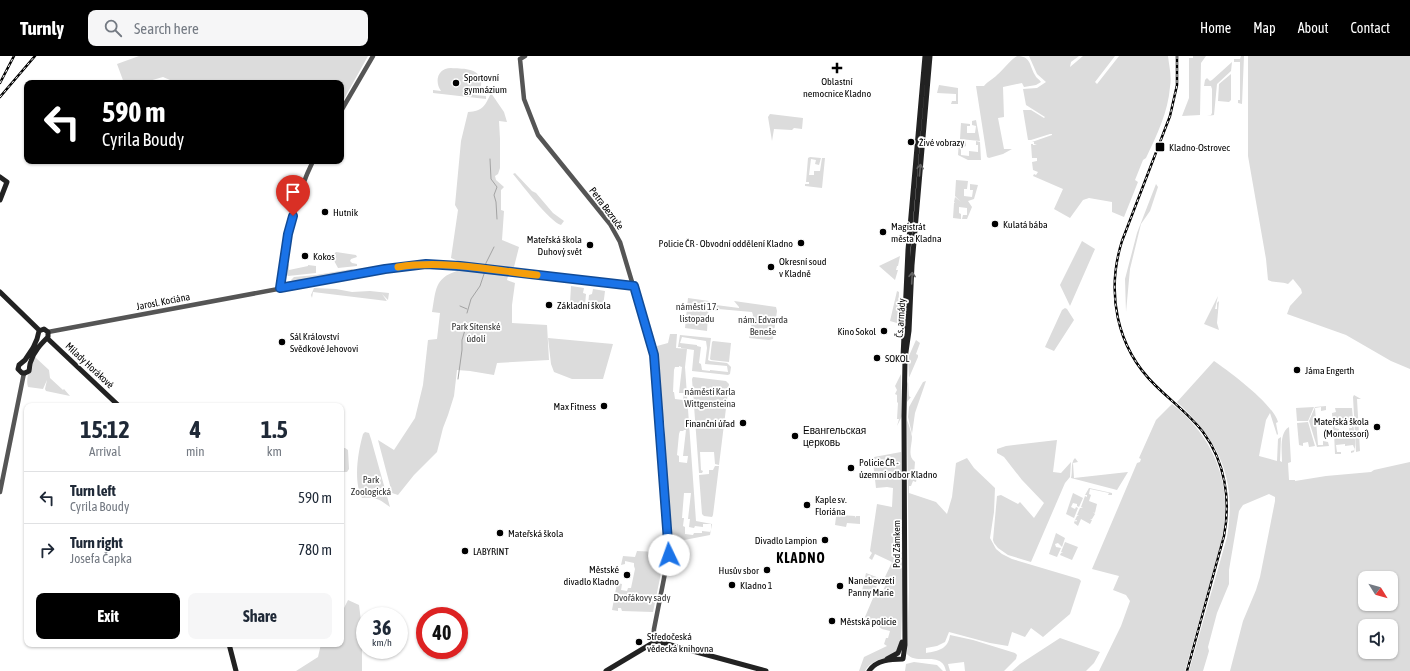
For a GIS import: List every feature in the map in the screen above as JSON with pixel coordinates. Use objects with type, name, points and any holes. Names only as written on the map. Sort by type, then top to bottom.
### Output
[{"type":"main road","name":"Čs. armády","points":[[904,390],[905,291],[925,56]]},
{"type":"main road","name":"Čs. armády","points":[[904,390],[914,243],[930,56]]},
{"type":"main road","points":[[0,177],[7,182],[0,200]]},
{"type":"main road","points":[[0,292],[39,330],[44,329],[49,335],[34,354],[29,370],[24,373],[19,371],[18,365],[25,360],[33,348],[37,340],[39,330]]},
{"type":"main road","name":"Milady Horákové","points":[[47,338],[116,403]]},
{"type":"main road","name":"Pod Zámkem","points":[[868,671],[872,666],[883,661],[903,659],[905,636],[904,390]]},
{"type":"main road","points":[[883,661],[895,655],[900,648],[905,622]]},
{"type":"main road","points":[[606,671],[653,642],[659,641],[766,671]]},
{"type":"main road","points":[[230,647],[236,671]]},
{"type":"street","points":[[344,106],[373,56]]},
{"type":"street","points":[[518,58],[525,56]]},
{"type":"street","name":"Petra Bezruče","points":[[518,58],[524,99],[538,135],[610,224],[620,242],[654,355],[669,548],[653,642]]},
{"type":"street","points":[[280,288],[288,234],[301,189],[312,164]]},
{"type":"street","name":"Jarosl. Kociána","points":[[48,332],[280,288],[415,265],[439,264],[460,266],[634,286]]},
{"type":"street","points":[[0,492],[24,373]]},
{"type":"green space","points":[[139,56],[368,56],[344,99],[344,80],[170,80],[163,77],[152,80],[123,80],[117,64]]},
{"type":"green space","points":[[1017,56],[1022,56],[1027,59],[1035,76],[1041,82],[1036,85],[1024,87],[1022,83],[1003,87],[1004,117],[998,118],[1004,149],[1012,149],[1003,154],[989,158],[987,157],[976,86],[984,86]]},
{"type":"green space","points":[[1029,56],[1079,56],[1071,62],[1070,67],[1083,56],[1115,56],[1095,82],[1097,84],[1119,56],[1168,56],[1171,79],[1167,105],[1158,132],[1146,158],[1143,160],[1135,180],[1138,182],[1124,217],[1112,212],[1112,202],[1089,198],[1083,200],[1070,218],[1054,209],[1063,189],[1033,176],[1038,172],[1033,170],[1032,162],[1037,161],[1037,158],[1032,158],[1031,144],[1037,145],[1032,142],[1052,134],[1028,140],[1023,110],[1031,110],[1044,118],[1045,117],[1026,105],[1023,89],[1037,88],[1046,82],[1037,74]]},
{"type":"green space","points":[[1193,56],[1206,56],[1201,63],[1200,115],[1182,116],[1189,98],[1189,58],[1193,58]]},
{"type":"green space","points":[[1241,56],[1244,56],[1242,104],[1238,103],[1238,100],[1240,100],[1240,62],[1234,62],[1234,59],[1240,59]]},
{"type":"green space","points":[[1248,56],[1410,56],[1410,369],[1391,361],[1346,335],[1287,314],[1290,306],[1302,293],[1301,289],[1293,279],[1288,284],[1268,280],[1266,259],[1248,156]]},
{"type":"green space","points":[[1232,62],[1231,71],[1217,84],[1214,115],[1207,116],[1211,115],[1212,113],[1212,89],[1211,86],[1204,86],[1205,80],[1207,78],[1210,81],[1212,80]]},
{"type":"green space","points":[[451,68],[464,69],[477,73],[480,76],[481,85],[475,95],[486,96],[486,99],[433,93],[433,90],[441,91],[438,83],[438,76],[440,73],[443,70]]},
{"type":"green space","points":[[1231,74],[1231,100],[1229,102],[1218,101],[1219,84]]},
{"type":"green space","points":[[939,85],[958,88],[958,104],[951,104],[952,101],[956,101],[956,94],[937,93]]},
{"type":"green space","name":"Park Sítenské údolí","points":[[491,93],[504,112],[507,122],[499,121],[500,168],[498,174],[495,176],[496,180],[504,187],[501,190],[501,210],[504,211],[502,240],[519,247],[514,267],[510,268],[507,280],[515,283],[512,305],[512,323],[547,325],[549,360],[497,363],[494,375],[457,370],[454,396],[443,428],[437,452],[414,475],[398,495],[392,493],[378,440],[394,450],[415,418],[423,385],[428,340],[437,339],[440,313],[432,312],[437,286],[444,277],[457,271],[458,261],[451,258],[458,210],[455,205],[461,141],[468,112],[483,107]]},
{"type":"green space","points":[[770,114],[803,118],[802,129],[774,129],[772,141],[768,117]]},
{"type":"green space","points":[[976,120],[980,141],[960,139],[961,123],[970,124],[970,126],[967,126],[967,133],[975,133],[976,126],[972,125],[972,121]]},
{"type":"green space","points":[[959,140],[966,141],[966,146],[961,148],[961,155],[969,156],[969,151],[978,152],[978,145],[976,145],[976,141],[980,142],[981,160],[968,160],[958,155]]},
{"type":"green space","points":[[808,158],[821,158],[819,165],[815,164],[816,160],[811,159],[809,175],[814,175],[814,171],[820,171],[822,158],[825,158],[822,188],[805,186],[805,184],[809,184],[809,182],[806,182]]},
{"type":"green space","points":[[515,173],[532,191],[536,193],[553,213],[564,221],[561,225],[550,217],[536,202],[513,174]]},
{"type":"green space","points":[[956,180],[968,181],[967,189],[964,189],[964,196],[972,197],[973,190],[970,190],[970,184],[978,185],[974,199],[968,201],[972,207],[967,219],[962,219],[963,215],[967,215],[967,208],[959,207],[961,219],[953,218],[955,197],[961,202],[955,196]]},
{"type":"green space","points":[[1156,184],[1158,187],[1150,211],[1141,224],[1130,269],[1126,312],[1125,279],[1137,233]]},
{"type":"green space","points":[[1082,241],[1095,249],[1070,306],[1060,285]]},
{"type":"green space","points":[[336,252],[356,255],[357,257],[351,259],[350,261],[357,264],[357,266],[338,268],[332,257]]},
{"type":"green space","points":[[900,256],[896,270],[898,270],[895,280],[879,266]]},
{"type":"green space","points":[[289,264],[289,270],[308,265],[316,266],[316,273],[288,276],[286,274],[287,265]]},
{"type":"green space","points":[[352,269],[354,271],[349,273],[306,280],[291,280],[294,277]]},
{"type":"green space","points":[[571,286],[584,288],[583,293],[586,294],[585,305],[570,303]]},
{"type":"green space","points":[[314,288],[336,289],[352,292],[370,291],[389,293],[388,300],[382,294],[387,301],[313,292],[312,298],[311,295]]},
{"type":"green space","points":[[593,289],[605,291],[603,307],[588,305],[589,295],[592,294]]},
{"type":"green space","points":[[897,291],[899,292],[897,323],[890,321]]},
{"type":"green space","points":[[1218,296],[1215,309],[1217,309],[1217,303],[1219,301],[1217,323],[1219,330],[1204,324]]},
{"type":"green space","name":"náměstí 17. listopadu","points":[[688,298],[709,301],[707,331],[685,328]]},
{"type":"green space","name":"nám. Edvarda Beneše","points":[[734,301],[776,307],[777,311],[773,339],[749,338],[753,315],[752,312],[718,309],[717,311],[709,312],[716,305],[739,308]]},
{"type":"green space","points":[[1065,308],[1074,320],[1054,351],[1045,347],[1062,310]]},
{"type":"green space","points":[[670,334],[677,334],[676,348],[687,349],[685,367],[696,521],[712,524],[711,530],[711,524],[703,524],[703,527],[689,527],[690,519],[688,519],[691,493],[684,493],[682,518],[684,518],[683,526],[685,527],[685,534],[693,535],[694,533],[702,533],[702,531],[711,532],[710,535],[674,542],[671,538],[664,437],[665,426],[662,415],[656,348],[657,346],[668,343]],"holes":[[[675,367],[682,367],[679,393],[684,393],[683,400],[675,399],[673,392],[674,370]],[[686,430],[683,456],[688,456],[687,463],[679,462],[679,456],[677,455],[679,434],[680,431]]]},
{"type":"green space","points":[[680,335],[711,338],[708,360],[727,363],[731,367],[730,374],[692,371],[694,350],[678,347]],"holes":[[[682,337],[706,341],[707,348],[705,364],[727,366],[728,372],[702,370],[701,364],[699,363],[701,347],[697,345],[680,343]]]},
{"type":"green space","points":[[548,338],[613,344],[603,379],[572,379],[554,372],[551,364]]},
{"type":"green space","points":[[916,340],[920,343],[916,354],[918,357],[909,378],[908,358]]},
{"type":"green space","points":[[713,341],[731,343],[729,362],[710,359]]},
{"type":"green space","points":[[35,357],[49,370],[50,378],[70,396],[46,391],[47,380],[43,389],[28,387],[28,376]]},
{"type":"green space","points":[[1214,361],[1240,380],[1260,398],[1268,406],[1278,422],[1276,423],[1277,435],[1270,413],[1266,420],[1259,456],[1277,461],[1278,439],[1281,437],[1280,461],[1282,462],[1282,438],[1289,427],[1291,462],[1288,463],[1289,480],[1295,481],[1326,476],[1371,472],[1410,462],[1410,671],[1230,671],[1243,621],[1260,577],[1275,501],[1275,497],[1269,494],[1243,505],[1239,511],[1229,570],[1229,584],[1217,613],[1203,671],[1189,671],[1227,537],[1229,516],[1227,479],[1222,462],[1204,431],[1177,402]]},
{"type":"green space","points":[[901,374],[902,416],[897,426],[899,419],[897,419],[898,403],[897,395],[895,394],[897,390],[895,386]]},
{"type":"green space","name":"náměstí Karla Wittgensteina","points":[[693,377],[726,381],[729,384],[719,465],[715,464],[714,452],[700,452],[702,473],[699,473]]},
{"type":"green space","points":[[908,381],[909,396],[911,397],[907,402],[907,384]]},
{"type":"green space","points":[[926,381],[915,413],[912,434],[908,417],[909,407],[923,382]]},
{"type":"green space","points":[[1354,395],[1361,399],[1357,399],[1360,451],[1356,452],[1353,397]]},
{"type":"green space","points":[[1172,404],[1184,414],[1205,439],[1219,467],[1225,499],[1225,515],[1219,551],[1185,671],[1099,671],[1121,626],[1130,601],[1126,595],[1113,590],[1119,576],[1092,569],[1137,463],[1140,462],[1141,459],[1139,458],[1156,420]]},
{"type":"green space","points":[[1326,406],[1326,410],[1321,411],[1321,407],[1315,408],[1318,445],[1323,445],[1323,441],[1328,442],[1329,446],[1317,447],[1309,421],[1315,407]]},
{"type":"green space","points":[[1314,407],[1308,421],[1297,421],[1296,408]]},
{"type":"green space","points":[[1335,408],[1352,408],[1354,431],[1349,431],[1349,428],[1352,428],[1351,422],[1343,423],[1343,421],[1334,422],[1335,428],[1339,429],[1339,432],[1333,432],[1332,413],[1336,412]]},
{"type":"green space","points":[[907,420],[912,437],[910,451],[911,457],[915,462],[914,475],[917,476],[916,482],[913,481],[911,486],[909,486],[909,493],[936,502],[947,514],[952,497],[956,463],[967,458],[974,468],[995,488],[994,512],[990,538],[996,549],[1012,559],[1079,579],[1081,581],[1070,614],[1043,637],[1031,628],[1025,637],[1012,632],[1008,646],[990,643],[949,632],[945,642],[937,646],[926,648],[926,653],[942,648],[949,640],[950,635],[973,640],[1015,653],[1017,655],[1016,659],[1004,671],[965,671],[964,662],[948,664],[950,671],[946,671],[944,665],[939,661],[916,659],[907,654],[909,589]]},
{"type":"green space","points":[[1308,422],[1315,446],[1309,447],[1308,442],[1303,443],[1303,446],[1299,445],[1297,423]]},
{"type":"green space","name":"Park Zoologická","points":[[365,432],[369,433],[371,439],[390,507],[377,499],[362,498],[359,491],[357,466],[361,441]]},
{"type":"green space","points":[[1354,432],[1355,449],[1353,445],[1336,445],[1337,452],[1341,452],[1341,454],[1335,454],[1334,433]]},
{"type":"green space","points":[[1057,440],[1053,472],[1061,473],[1071,462],[1070,477],[1065,483],[1031,562],[1008,555],[998,548],[993,540],[997,496],[1001,495],[1018,504],[1020,502],[1034,518],[1044,503],[1022,480],[1004,457],[997,453],[997,449],[1006,446]]},
{"type":"green space","points":[[344,448],[348,450],[349,469],[347,472],[344,472]]},
{"type":"green space","points":[[901,452],[903,585],[901,642],[899,648],[892,655],[878,660],[869,666],[865,671],[859,671],[864,657],[887,646],[884,644],[890,631],[882,629],[865,617],[873,596],[862,591],[866,573],[879,578],[875,590],[882,593],[888,579],[885,577],[892,562],[875,554],[872,560],[869,558],[872,553],[870,551],[877,504],[892,507],[893,488],[876,488],[873,462],[875,460],[874,457]]},
{"type":"green space","points":[[1075,458],[1078,462],[1073,463],[1074,478],[1128,472],[1117,490],[1071,478],[1073,460]]},
{"type":"green space","points":[[715,466],[719,466],[713,515],[712,517],[704,516],[702,514],[699,475],[709,474],[709,470],[713,470]]},
{"type":"green space","points":[[1089,488],[1112,493],[1112,495],[1108,495],[1109,493],[1090,489],[1089,494],[1091,495],[1089,501],[1097,504],[1095,513],[1093,512],[1095,514],[1092,519],[1090,519],[1092,520],[1090,524],[1081,519],[1078,526],[1074,523],[1075,520],[1077,516],[1079,516],[1077,515],[1080,508],[1083,508],[1081,507],[1085,496],[1087,497],[1087,495],[1085,495]]},
{"type":"green space","points":[[1073,493],[1083,498],[1079,507],[1077,504],[1073,503],[1071,507],[1075,509],[1076,507],[1078,508],[1074,518],[1066,514]]},
{"type":"green space","points":[[839,515],[840,518],[840,515],[855,516],[856,518],[856,516],[860,516],[860,524],[847,523],[846,527],[835,525],[836,517]]},
{"type":"green space","points":[[1056,533],[1065,538],[1062,547],[1058,543],[1055,544],[1056,547],[1061,548],[1057,557],[1049,554]]},
{"type":"green space","points":[[1065,542],[1078,547],[1072,560],[1060,555],[1063,553],[1061,552]]},
{"type":"green space","name":"Dvořákovy sady","points":[[637,551],[659,552],[663,557],[653,612],[622,611],[621,608],[618,608],[618,611],[612,610],[617,583],[622,584],[621,590],[627,591],[628,588],[631,588],[635,569],[634,563],[625,561],[625,564],[621,565],[623,556],[635,557]]},
{"type":"green space","points":[[348,600],[359,605],[359,607],[356,607],[356,659],[362,659],[362,671],[296,671],[318,657],[320,647],[344,647],[344,608]]},
{"type":"green space","points":[[1060,638],[1100,652],[1094,663],[1086,671],[1012,671],[1020,664]]},
{"type":"green space","points":[[914,662],[937,665],[943,671],[905,671],[906,664]]},
{"type":"waterway","points":[[490,159],[491,179],[497,187],[494,195],[497,219]]},
{"type":"waterway","points":[[485,268],[494,247]]},
{"type":"waterway","points":[[467,313],[471,299],[480,286],[485,271]]},
{"type":"waterway","points":[[460,306],[467,309]]},
{"type":"waterway","points":[[458,379],[462,340],[466,322]]},
{"type":"railway","points":[[0,83],[14,56]]},
{"type":"railway","points":[[0,97],[35,56]]},
{"type":"railway","points":[[1177,56],[1177,85],[1170,116],[1122,241],[1117,260],[1115,299],[1123,336],[1131,354],[1155,385],[1198,425],[1217,456],[1224,481],[1227,508],[1224,536],[1187,671]]},
{"type":"slow traffic","points":[[398,267],[439,264],[537,275]]},
{"type":"place","name":"Oblastní nemocnice Kladno","points":[[837,68]]},
{"type":"place","name":"Sportovní gymnázium","points":[[456,83]]},
{"type":"place","name":"Živé vobrazy","points":[[911,142]]},
{"type":"place","name":"Kladno-Ostrovec","points":[[1160,147]]},
{"type":"place","name":"Hutník","points":[[325,212]]},
{"type":"place","name":"Kulatá bába","points":[[995,224]]},
{"type":"place","name":"Magistrát města Kladna","points":[[883,232]]},
{"type":"place","name":"Policie ČR - Obvodní oddělení Kladno","points":[[801,243]]},
{"type":"place","name":"Mateřská škola Duhový svět","points":[[590,245]]},
{"type":"place","name":"Kokos","points":[[305,256]]},
{"type":"place","name":"Okresní soud v Kladně","points":[[771,267]]},
{"type":"place","name":"Základní škola","points":[[549,305]]},
{"type":"place","name":"Kino Sokol","points":[[884,331]]},
{"type":"place","name":"Sál Království Svědkové Jehovovi","points":[[282,342]]},
{"type":"place","name":"SOKOL","points":[[877,358]]},
{"type":"place","name":"Jáma Engerth","points":[[1297,370]]},
{"type":"place","name":"Max Fitness","points":[[604,406]]},
{"type":"place","name":"Finanční úřad","points":[[743,423]]},
{"type":"place","name":"Mateřská škola (Montessori)","points":[[1377,427]]},
{"type":"place","name":"Евангельская церковь","points":[[795,436]]},
{"type":"place","name":"Policie ČR - územní odbor Kladno","points":[[851,468]]},
{"type":"place","name":"Kaple sv. Floriána","points":[[807,505]]},
{"type":"place","name":"Mateřská škola","points":[[500,533]]},
{"type":"place","name":"Divadlo Lampion","points":[[825,540]]},
{"type":"place","name":"LABYRINT","points":[[465,551]]},
{"type":"place","name":"Husův sbor","points":[[767,570]]},
{"type":"place","name":"Městské divadlo Kladno","points":[[627,575]]},
{"type":"place","name":"Kladno 1","points":[[732,585]]},
{"type":"place","name":"Nanebevzetí Panny Marie","points":[[840,586]]},
{"type":"place","name":"Městská policie","points":[[832,621]]},
{"type":"place","name":"Středočeská vědecká knihovna","points":[[639,642]]},
{"type":"district","name":"KLADNO","points":[[801,558]]},
{"type":"route","points":[[293,216],[288,234],[280,288],[385,269],[426,264],[460,266],[634,286],[654,355],[656,370],[661,462],[669,555]]}]
